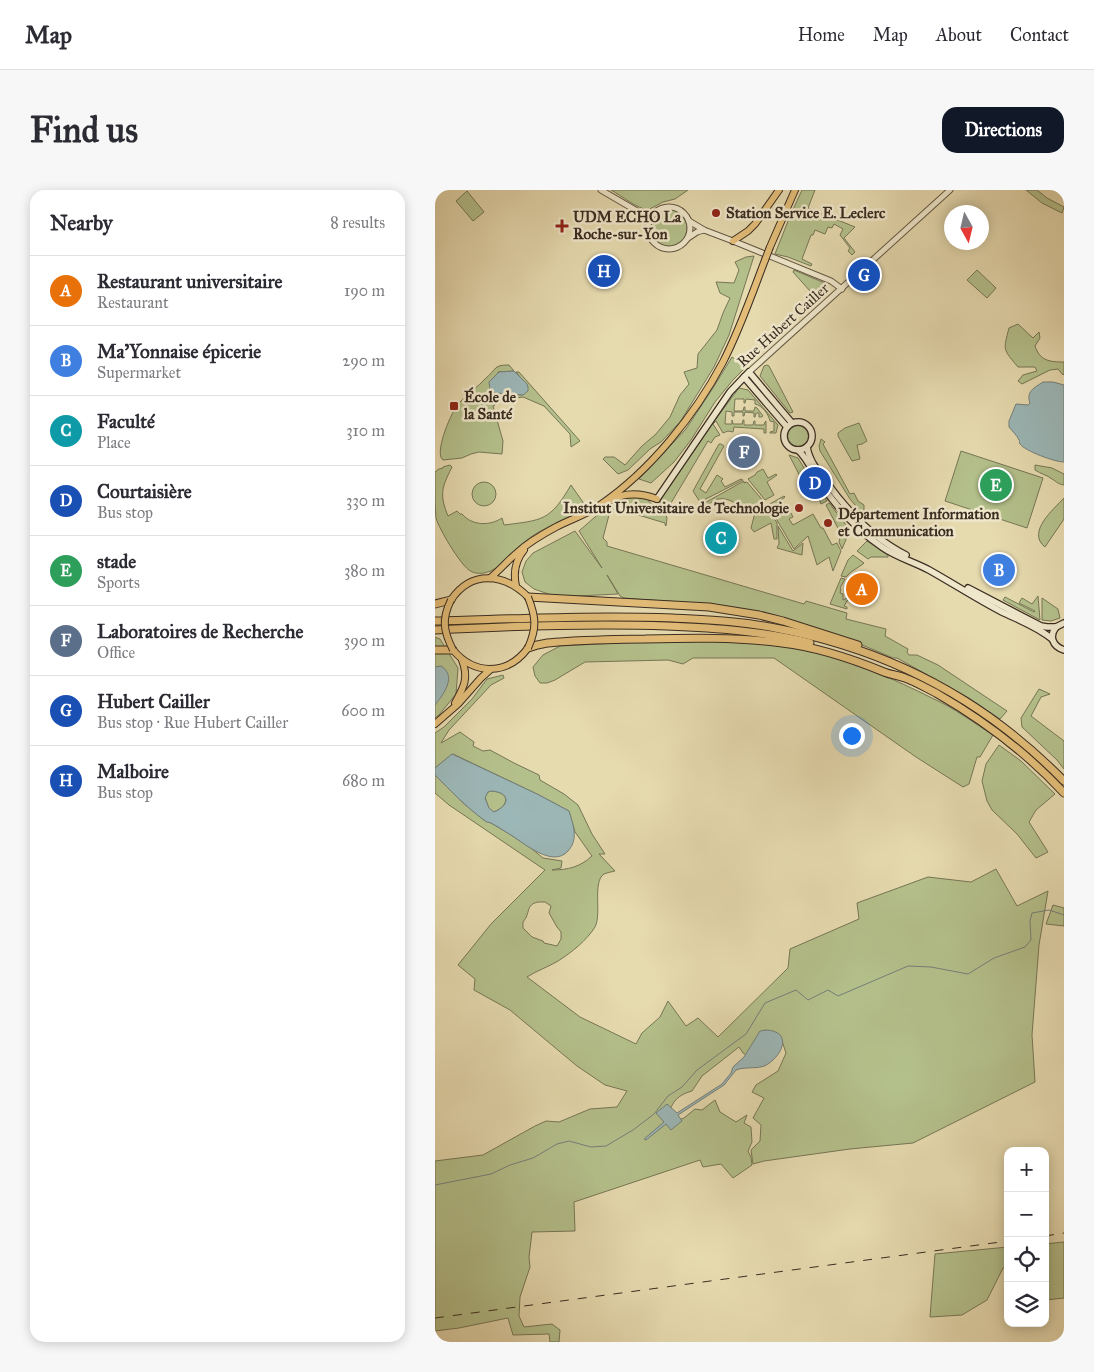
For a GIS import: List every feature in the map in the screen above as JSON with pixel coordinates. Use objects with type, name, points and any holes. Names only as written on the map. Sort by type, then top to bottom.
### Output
[{"type":"highway","points":[[528,597],[709,607],[759,615],[830,635],[862,646],[868,652]]},
{"type":"highway","points":[[435,604],[451,600]]},
{"type":"highway","points":[[435,630],[479,624],[587,616],[732,622],[773,627],[812,636],[868,652],[914,672],[963,698],[1018,737],[1064,781]]},
{"type":"highway","points":[[435,621],[479,624],[637,625],[737,630],[794,639],[834,649],[866,660],[904,677],[954,704],[996,732],[1038,767],[1064,793]]},
{"type":"highway","points":[[528,648],[546,643],[628,639],[696,638],[759,641],[818,649],[904,677]]},
{"type":"highway","points":[[435,650],[453,650]]},
{"type":"main road","points":[[733,240],[748,231],[755,224],[779,190]]},
{"type":"main road","points":[[601,505],[656,456],[694,411],[724,361],[795,190]]},
{"type":"main road","points":[[747,374],[789,425]]},
{"type":"main road","name":"Rue Hubert Cailler","points":[[657,499],[730,392],[747,374]]},
{"type":"main road","points":[[798,450],[807,446],[812,438],[809,427],[802,422],[789,425],[785,431],[785,440],[790,447],[798,450],[804,456],[832,500],[862,532],[887,550],[919,565],[984,602],[1042,631],[1052,639],[1056,646],[1064,650]]},
{"type":"main road","points":[[807,446],[809,458],[830,488],[872,534],[903,554],[1043,627],[1064,623]]},
{"type":"main road","points":[[490,578],[518,551],[533,541],[601,505],[625,494],[635,494],[657,499]]},
{"type":"main road","points":[[516,586],[515,564],[519,556],[533,541]]},
{"type":"main road","points":[[479,579],[499,579],[516,586],[528,597],[533,610],[535,628],[528,648],[519,658],[503,667],[481,668],[462,660],[453,650],[446,637],[444,622],[451,600],[457,592],[479,579]]},
{"type":"main road","points":[[1052,639],[1052,632],[1056,626]]},
{"type":"main road","points":[[452,708],[465,682],[465,670],[462,660]]},
{"type":"main road","points":[[435,724],[458,704],[491,669]]},
{"type":"street","points":[[601,190],[649,218]]},
{"type":"street","name":"Rue Hubert Cailler","points":[[747,374],[951,190]]},
{"type":"street","points":[[687,238],[689,221],[684,212],[678,208],[671,206],[658,209],[649,218],[648,235],[657,246],[664,249],[678,247],[687,238],[704,230]]},
{"type":"street","points":[[689,221],[704,230],[835,282],[842,289]]},
{"type":"street","points":[[984,602],[985,600],[1007,612],[1015,613]]},
{"type":"green space","points":[[611,190],[688,190],[675,199],[663,202],[648,210]]},
{"type":"green space","points":[[802,190],[815,190],[808,208],[855,227],[844,238],[855,252],[852,255],[848,251],[850,248],[840,235],[843,229],[834,224],[832,228],[828,227],[825,234],[815,230],[813,235],[811,235],[802,259],[812,264],[811,266],[775,254]]},
{"type":"green space","points":[[1026,190],[1037,190],[1064,207],[1062,213],[1042,203]]},
{"type":"green space","points":[[467,191],[484,212],[473,221],[456,201]]},
{"type":"green space","points":[[668,209],[675,210],[681,215],[686,221],[686,235],[681,241],[675,246],[668,247],[661,246],[655,241],[650,235],[649,228],[650,221],[655,215],[661,210]]},
{"type":"green space","points":[[754,256],[729,335],[714,367],[680,422],[661,442],[650,449],[628,470],[618,474],[603,459],[605,457],[614,457],[625,465],[670,417],[680,395],[689,384],[684,372],[697,368],[698,354],[717,330],[730,298],[720,293],[716,282],[734,283],[739,270],[735,262]]},
{"type":"green space","points":[[794,270],[827,284],[828,293],[819,301],[793,272]]},
{"type":"green space","points":[[977,270],[996,288],[987,298],[967,280]]},
{"type":"green space","points":[[1018,324],[1033,338],[1039,332],[1040,338],[1035,346],[1037,351],[1046,360],[1064,362],[1063,375],[1058,369],[1050,370],[1022,384],[1018,381],[1023,375],[1037,371],[1035,367],[1018,367],[1007,353],[1005,346],[1009,328]]},
{"type":"green space","points":[[732,357],[740,363],[743,361],[747,366],[715,402],[691,440],[674,462],[651,483],[639,479],[686,429]]},
{"type":"green space","points":[[509,365],[514,371],[498,372],[495,393],[522,395],[528,387],[516,372],[519,372],[580,441],[571,447],[570,434],[544,406],[523,397],[495,401],[493,406],[503,441],[502,454],[479,452],[462,458],[443,460],[440,455],[442,440],[456,407],[497,367]]},
{"type":"green space","points":[[767,365],[793,412],[790,413],[760,376],[764,366]]},
{"type":"green space","points":[[739,388],[748,390],[778,425],[776,433],[770,433],[774,431],[774,422],[770,421],[763,408],[755,404],[755,400],[746,399],[744,403],[744,399],[735,399],[734,411],[743,411],[745,407],[745,411],[754,411],[755,407],[763,416],[759,417],[759,413],[756,413],[754,417],[754,413],[745,412],[743,416],[743,412],[734,412],[734,416],[732,416],[732,412],[726,411],[725,424],[732,424],[732,420],[733,424],[742,424],[744,420],[744,425],[753,425],[755,421],[755,425],[764,425],[766,421],[766,433],[764,433],[764,429],[734,427],[733,432],[723,433],[716,421],[713,424],[720,435],[715,437],[711,443],[708,441],[668,508],[661,505],[662,497],[715,420]]},
{"type":"green space","points":[[859,423],[867,441],[857,445],[860,459],[852,461],[838,433],[845,428]]},
{"type":"green space","points":[[798,425],[806,428],[809,436],[806,444],[798,447],[790,444],[787,436],[790,428]]},
{"type":"green space","points":[[821,439],[825,442],[823,444],[850,494],[854,493],[858,501],[864,505],[864,511],[861,512],[850,499],[820,451]]},
{"type":"green space","points":[[719,444],[724,446],[700,489],[706,493],[717,475],[723,479],[721,481],[725,487],[741,479],[743,480],[700,502],[693,491]]},
{"type":"green space","points":[[961,451],[1043,478],[1027,528],[945,501]]},
{"type":"green space","points":[[789,455],[798,458],[809,476],[802,480]]},
{"type":"green space","points":[[450,465],[452,467],[443,491],[443,502],[448,516],[457,511],[471,521],[481,524],[497,521],[502,518],[504,525],[537,520],[544,517],[557,506],[571,485],[587,508],[530,537],[505,561],[490,571],[474,573],[455,554],[436,518],[435,472]]},
{"type":"green space","points":[[1035,465],[1052,468],[1064,474],[1064,485],[1035,470]]},
{"type":"green space","points":[[763,469],[768,478],[777,475],[767,482],[774,495],[765,500],[748,479]]},
{"type":"green space","points":[[744,481],[764,502],[744,511],[736,504],[725,499],[712,501],[703,508],[701,505]]},
{"type":"green space","points":[[813,481],[827,501],[821,504],[818,497],[809,500],[802,489],[799,490]]},
{"type":"green space","points":[[484,482],[493,485],[496,494],[493,503],[484,506],[475,503],[472,494],[475,485]]},
{"type":"green space","points":[[631,496],[647,499],[653,506],[665,512],[667,518],[666,526],[665,523],[618,509],[609,515],[603,538],[607,542],[607,546],[804,604],[806,601],[847,613],[846,619],[886,629],[885,636],[908,649],[909,655],[917,655],[938,665],[1007,711],[1000,719],[969,698],[897,658],[827,632],[775,616],[725,606],[624,598],[620,596],[607,575],[618,594],[557,597],[534,589],[525,582],[522,572],[526,561],[533,553],[575,531],[602,568],[579,531],[610,506]]},
{"type":"green space","points":[[784,496],[780,501],[787,515],[791,513],[793,517],[789,519],[793,525],[813,514],[832,545],[837,543],[841,551],[833,571],[829,557],[817,565],[808,536],[794,549],[768,505]]},
{"type":"green space","points":[[1064,498],[1064,519],[1045,547],[1040,541],[1040,528],[1049,514]]},
{"type":"green space","points":[[829,503],[850,530],[842,549],[839,542],[842,536],[826,505]]},
{"type":"green space","points":[[765,504],[777,523],[777,539],[774,539],[771,523],[754,532],[751,528],[756,509]]},
{"type":"green space","points":[[778,526],[793,551],[803,543],[802,555],[777,548],[779,544]]},
{"type":"green space","points":[[867,541],[888,555],[888,557],[871,557],[868,559],[857,551]]},
{"type":"green space","points":[[853,555],[864,563],[846,577],[841,576],[848,560]]},
{"type":"green space","points":[[841,578],[845,579],[840,588],[843,600],[851,596],[844,606],[847,609],[830,604]]},
{"type":"green space","points":[[1038,596],[1040,620],[1003,600],[1005,597],[1034,612],[1019,603],[1022,598],[1032,604]]},
{"type":"green space","points":[[1042,598],[1058,609],[1060,618],[1051,621],[1042,620]]},
{"type":"green space","points":[[435,637],[440,639],[458,668],[456,694],[435,718]]},
{"type":"green space","points":[[707,641],[784,646],[857,665],[941,703],[993,735],[980,757],[977,757],[969,784],[963,787],[916,757],[774,658],[693,658],[683,664],[668,660],[585,662],[547,683],[540,683],[535,676],[533,667],[543,655],[560,646]]},
{"type":"green space","points":[[503,675],[504,678],[491,685],[449,730],[441,743],[460,732],[474,742],[473,746],[483,751],[490,750],[539,775],[540,780],[578,805],[592,834],[605,854],[599,854],[615,871],[604,874],[600,878],[597,921],[588,937],[563,958],[527,977],[580,1017],[636,1044],[642,1033],[660,1017],[668,1001],[686,1026],[698,1018],[718,1037],[788,968],[790,949],[859,919],[857,903],[928,877],[971,882],[996,869],[1017,906],[1048,891],[1039,945],[1032,1035],[1035,1082],[913,1143],[850,1149],[753,1164],[751,1150],[760,1141],[761,1125],[753,1118],[764,1098],[752,1092],[756,1085],[778,1071],[786,1053],[780,1035],[764,1030],[752,1047],[749,1057],[739,1047],[702,1076],[692,1091],[682,1095],[675,1101],[667,1119],[671,1123],[684,1118],[695,1109],[702,1110],[715,1100],[720,1112],[736,1122],[747,1115],[744,1123],[751,1127],[752,1142],[748,1151],[752,1165],[733,1178],[721,1164],[703,1167],[700,1160],[574,1202],[575,1231],[532,1232],[529,1257],[530,1267],[520,1297],[519,1316],[524,1327],[552,1324],[560,1330],[559,1342],[550,1342],[549,1334],[513,1335],[508,1318],[435,1331],[435,1161],[483,1155],[546,1121],[559,1122],[590,1109],[617,1107],[627,1091],[605,1085],[577,1066],[510,1010],[474,990],[475,979],[458,965],[491,924],[545,870],[449,805],[435,793],[435,775],[462,802],[485,821],[511,835],[543,858],[562,861],[561,868],[552,870],[573,867],[583,863],[592,856],[575,832],[569,811],[453,754],[435,768],[435,733],[444,727],[472,699],[487,679]],"holes":[[[545,902],[551,906],[549,913],[561,932],[561,939],[557,946],[544,943],[532,937],[523,928],[523,922],[531,905]]]},
{"type":"green space","points":[[1039,689],[1050,694],[1041,697],[1031,716],[1064,741],[1064,769],[1022,727],[1021,718]]},
{"type":"green space","points":[[999,745],[1021,761],[1055,794],[1036,810],[1029,822],[1048,852],[1036,858],[1017,834],[992,810],[987,801],[982,781],[986,764]]},
{"type":"green space","points":[[491,791],[502,794],[506,799],[503,806],[494,812],[489,809],[485,797]]},
{"type":"green space","points":[[1053,905],[1064,908],[1064,926],[1046,924]]},
{"type":"green space","points":[[1064,1242],[1064,1298],[1049,1300],[1049,1244]]},
{"type":"green space","points":[[1004,1247],[1004,1268],[987,1300],[962,1315],[930,1317],[935,1254]]},
{"type":"water","points":[[514,371],[527,384],[528,391],[523,395],[495,393],[490,389],[489,382],[499,372]]},
{"type":"water","points":[[1043,382],[1064,385],[1064,462],[1041,456],[1023,447],[1009,427],[1009,421],[1016,404],[1028,405],[1030,403],[1030,393]]},
{"type":"water","points":[[441,666],[446,670],[449,680],[442,696],[435,705],[435,667]]},
{"type":"water","points":[[452,754],[569,811],[574,832],[571,846],[562,856],[555,857],[547,856],[531,849],[471,810],[435,775],[435,768]],"holes":[[[488,792],[497,792],[505,796],[506,803],[494,812],[489,808],[485,798]]]},
{"type":"water","points":[[767,1030],[780,1035],[783,1044],[778,1055],[773,1060],[765,1066],[736,1070],[724,1085],[678,1115],[682,1121],[671,1130],[666,1124],[646,1140],[644,1139],[664,1122],[656,1113],[667,1104],[677,1113],[722,1084],[731,1073],[733,1067],[744,1057],[760,1031]]},
{"type":"waterway","points":[[435,1185],[491,1174],[510,1165],[533,1158],[557,1144],[569,1141],[591,1147],[606,1146],[633,1130],[654,1114],[668,1096],[682,1087],[697,1070],[746,1034],[765,1003],[796,990],[808,1000],[828,990],[838,996],[908,966],[931,967],[968,974],[994,958],[1025,947],[1031,940],[1030,921],[1032,913],[1049,910],[1064,915]]},
{"type":"railway","points":[[1049,1235],[1064,1233]]},
{"type":"railway","points":[[435,1318],[1004,1242]]},
{"type":"place","name":"Station Service E. Leclerc","points":[[716,213]]},
{"type":"place","name":"UDM ECHO La Roche-sur-Yon","points":[[562,226]]},
{"type":"place","name":"Malboire","points":[[604,271]]},
{"type":"place","name":"Hubert Cailler","points":[[864,275]]},
{"type":"place","name":"École de la Santé","points":[[454,406]]},
{"type":"place","name":"Laboratoires de Recherche","points":[[744,452]]},
{"type":"place","name":"Courtaisière","points":[[815,483]]},
{"type":"place","name":"stade","points":[[996,485]]},
{"type":"place","name":"Institut Universitaire de Technologie","points":[[799,508]]},
{"type":"place","name":"Département Information et Communication","points":[[828,523]]},
{"type":"place","name":"Faculté","points":[[721,538]]},
{"type":"place","name":"Ma'Yonnaise épicerie","points":[[999,570]]},
{"type":"place","name":"Restaurant universitaire","points":[[862,589]]}]
